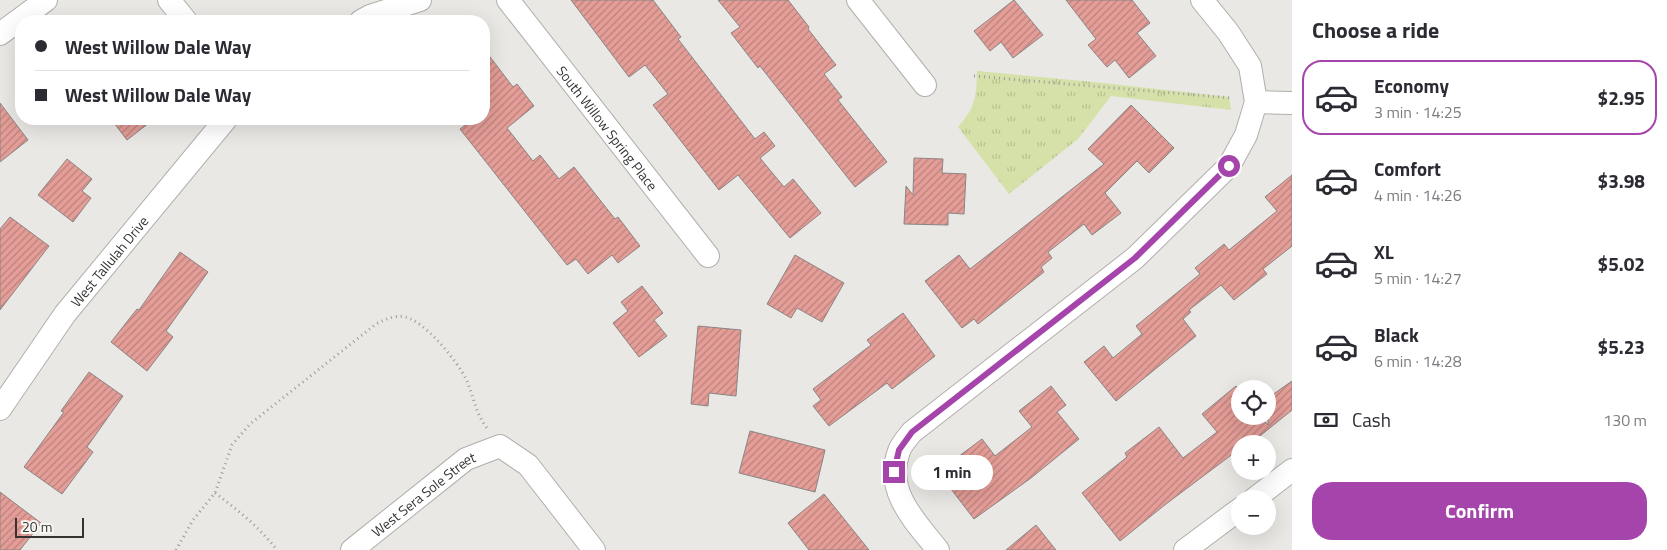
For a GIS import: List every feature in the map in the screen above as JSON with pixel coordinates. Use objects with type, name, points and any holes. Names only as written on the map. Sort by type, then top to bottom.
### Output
[{"type":"street","points":[[26,15],[46,0]]},
{"type":"street","points":[[170,0],[181,15]]},
{"type":"street","points":[[373,15],[420,0]]},
{"type":"street","name":"South Willow Spring Place","points":[[508,0],[708,256]]},
{"type":"street","points":[[858,0],[925,86]]},
{"type":"street","points":[[938,550],[906,510],[898,492],[894,472],[899,450],[912,432],[1135,258],[1229,166],[1246,135],[1246,100],[1250,66],[1228,32],[1202,0]]},
{"type":"street","points":[[0,34],[15,23]]},
{"type":"street","points":[[1246,100],[1292,103]]},
{"type":"street","name":"West Tallulah Drive","points":[[0,409],[65,314],[221,125]]},
{"type":"street","points":[[500,446],[528,465],[594,550]]},
{"type":"street","name":"West Sera Sole Street","points":[[352,550],[466,459],[500,446]]},
{"type":"street","points":[[1266,490],[1292,470]]},
{"type":"street","points":[[1185,550],[1231,516]]},
{"type":"path","points":[[974,76],[1246,100]]},
{"type":"path","points":[[176,550],[194,520],[215,493],[232,445],[250,424],[376,324],[392,316],[406,317],[420,323],[449,354],[465,378],[478,418],[500,446]]},
{"type":"path","points":[[215,493],[266,536],[277,550]]},
{"type":"green space","points":[[977,71],[1229,97],[1231,110],[1111,96],[1078,139],[1009,194],[958,127],[972,107]]},
{"type":"building","points":[[571,0],[653,0],[681,37],[678,39],[755,139],[764,132],[775,146],[760,158],[784,187],[793,179],[821,213],[790,238],[738,175],[719,190],[653,105],[668,94],[645,65],[629,77]]},
{"type":"building","points":[[718,0],[788,0],[836,65],[824,74],[842,97],[838,100],[887,162],[855,187],[760,66],[758,68],[731,33],[740,27]]},
{"type":"building","points":[[1014,0],[1043,35],[1013,58],[1001,42],[990,51],[974,31]]},
{"type":"building","points":[[1066,0],[1132,0],[1150,23],[1137,33],[1156,56],[1129,78],[1115,60],[1107,67],[1088,45],[1096,39]]},
{"type":"building","points":[[490,57],[513,87],[517,84],[534,106],[507,128],[533,161],[540,155],[559,179],[574,167],[615,219],[618,217],[640,246],[618,263],[612,255],[588,274],[576,259],[567,265],[460,129],[465,125],[490,125]]},
{"type":"building","points":[[0,103],[28,140],[0,162]]},
{"type":"building","points":[[1131,105],[1174,148],[1149,173],[1137,161],[1105,193],[1121,213],[1092,235],[1084,224],[1048,252],[1052,258],[1041,267],[1044,272],[978,324],[974,319],[962,328],[925,281],[959,255],[970,269],[1104,164],[1088,149]]},
{"type":"building","points":[[116,125],[146,125],[127,140]]},
{"type":"building","points":[[914,158],[943,159],[942,173],[966,174],[964,214],[948,213],[948,225],[904,224],[906,186],[913,195]]},
{"type":"building","points":[[67,159],[92,179],[82,191],[91,198],[73,222],[38,195]]},
{"type":"building","points":[[1292,175],[1292,246],[1263,269],[1267,274],[1234,300],[1221,285],[1189,310],[1191,312],[1183,319],[1196,336],[1116,401],[1084,362],[1104,346],[1113,358],[1142,334],[1136,326],[1200,274],[1195,268],[1224,244],[1229,250],[1277,211],[1265,197]]},
{"type":"building","points":[[10,217],[49,246],[0,310],[0,229]]},
{"type":"building","points":[[180,252],[208,272],[166,331],[173,337],[147,371],[111,342],[137,309],[139,310]]},
{"type":"building","points":[[795,255],[844,283],[822,322],[797,308],[791,318],[767,304]]},
{"type":"building","points":[[642,286],[663,313],[654,320],[667,336],[639,357],[613,323],[628,311],[621,302]]},
{"type":"building","points":[[903,313],[935,356],[892,389],[887,383],[829,426],[813,406],[821,400],[813,389],[871,345],[867,340]]},
{"type":"building","points":[[698,326],[741,330],[736,396],[709,393],[708,406],[691,404]]},
{"type":"building","points":[[89,372],[123,396],[87,447],[93,452],[62,494],[24,467],[64,412],[61,411]]},
{"type":"building","points":[[1292,381],[1292,410],[1276,423],[1276,392]]},
{"type":"building","points":[[1051,386],[1066,405],[1057,412],[1079,439],[1031,478],[974,519],[938,472],[982,439],[995,456],[1032,427],[1019,411]]},
{"type":"building","points":[[1231,390],[1231,425],[1273,425],[1261,435],[1231,435],[1231,455],[1120,541],[1082,493],[1127,457],[1125,453],[1159,427],[1183,458],[1217,432],[1202,414]]},
{"type":"building","points":[[750,431],[825,450],[815,492],[739,473]]},
{"type":"building","points":[[0,492],[41,523],[20,550],[0,550]]},
{"type":"building","points":[[824,494],[869,550],[809,550],[788,523]]},
{"type":"building","points":[[1036,525],[1056,550],[1006,550]]},
{"type":"route","points":[[894,472],[899,450],[912,432],[1135,258],[1229,166]]}]
